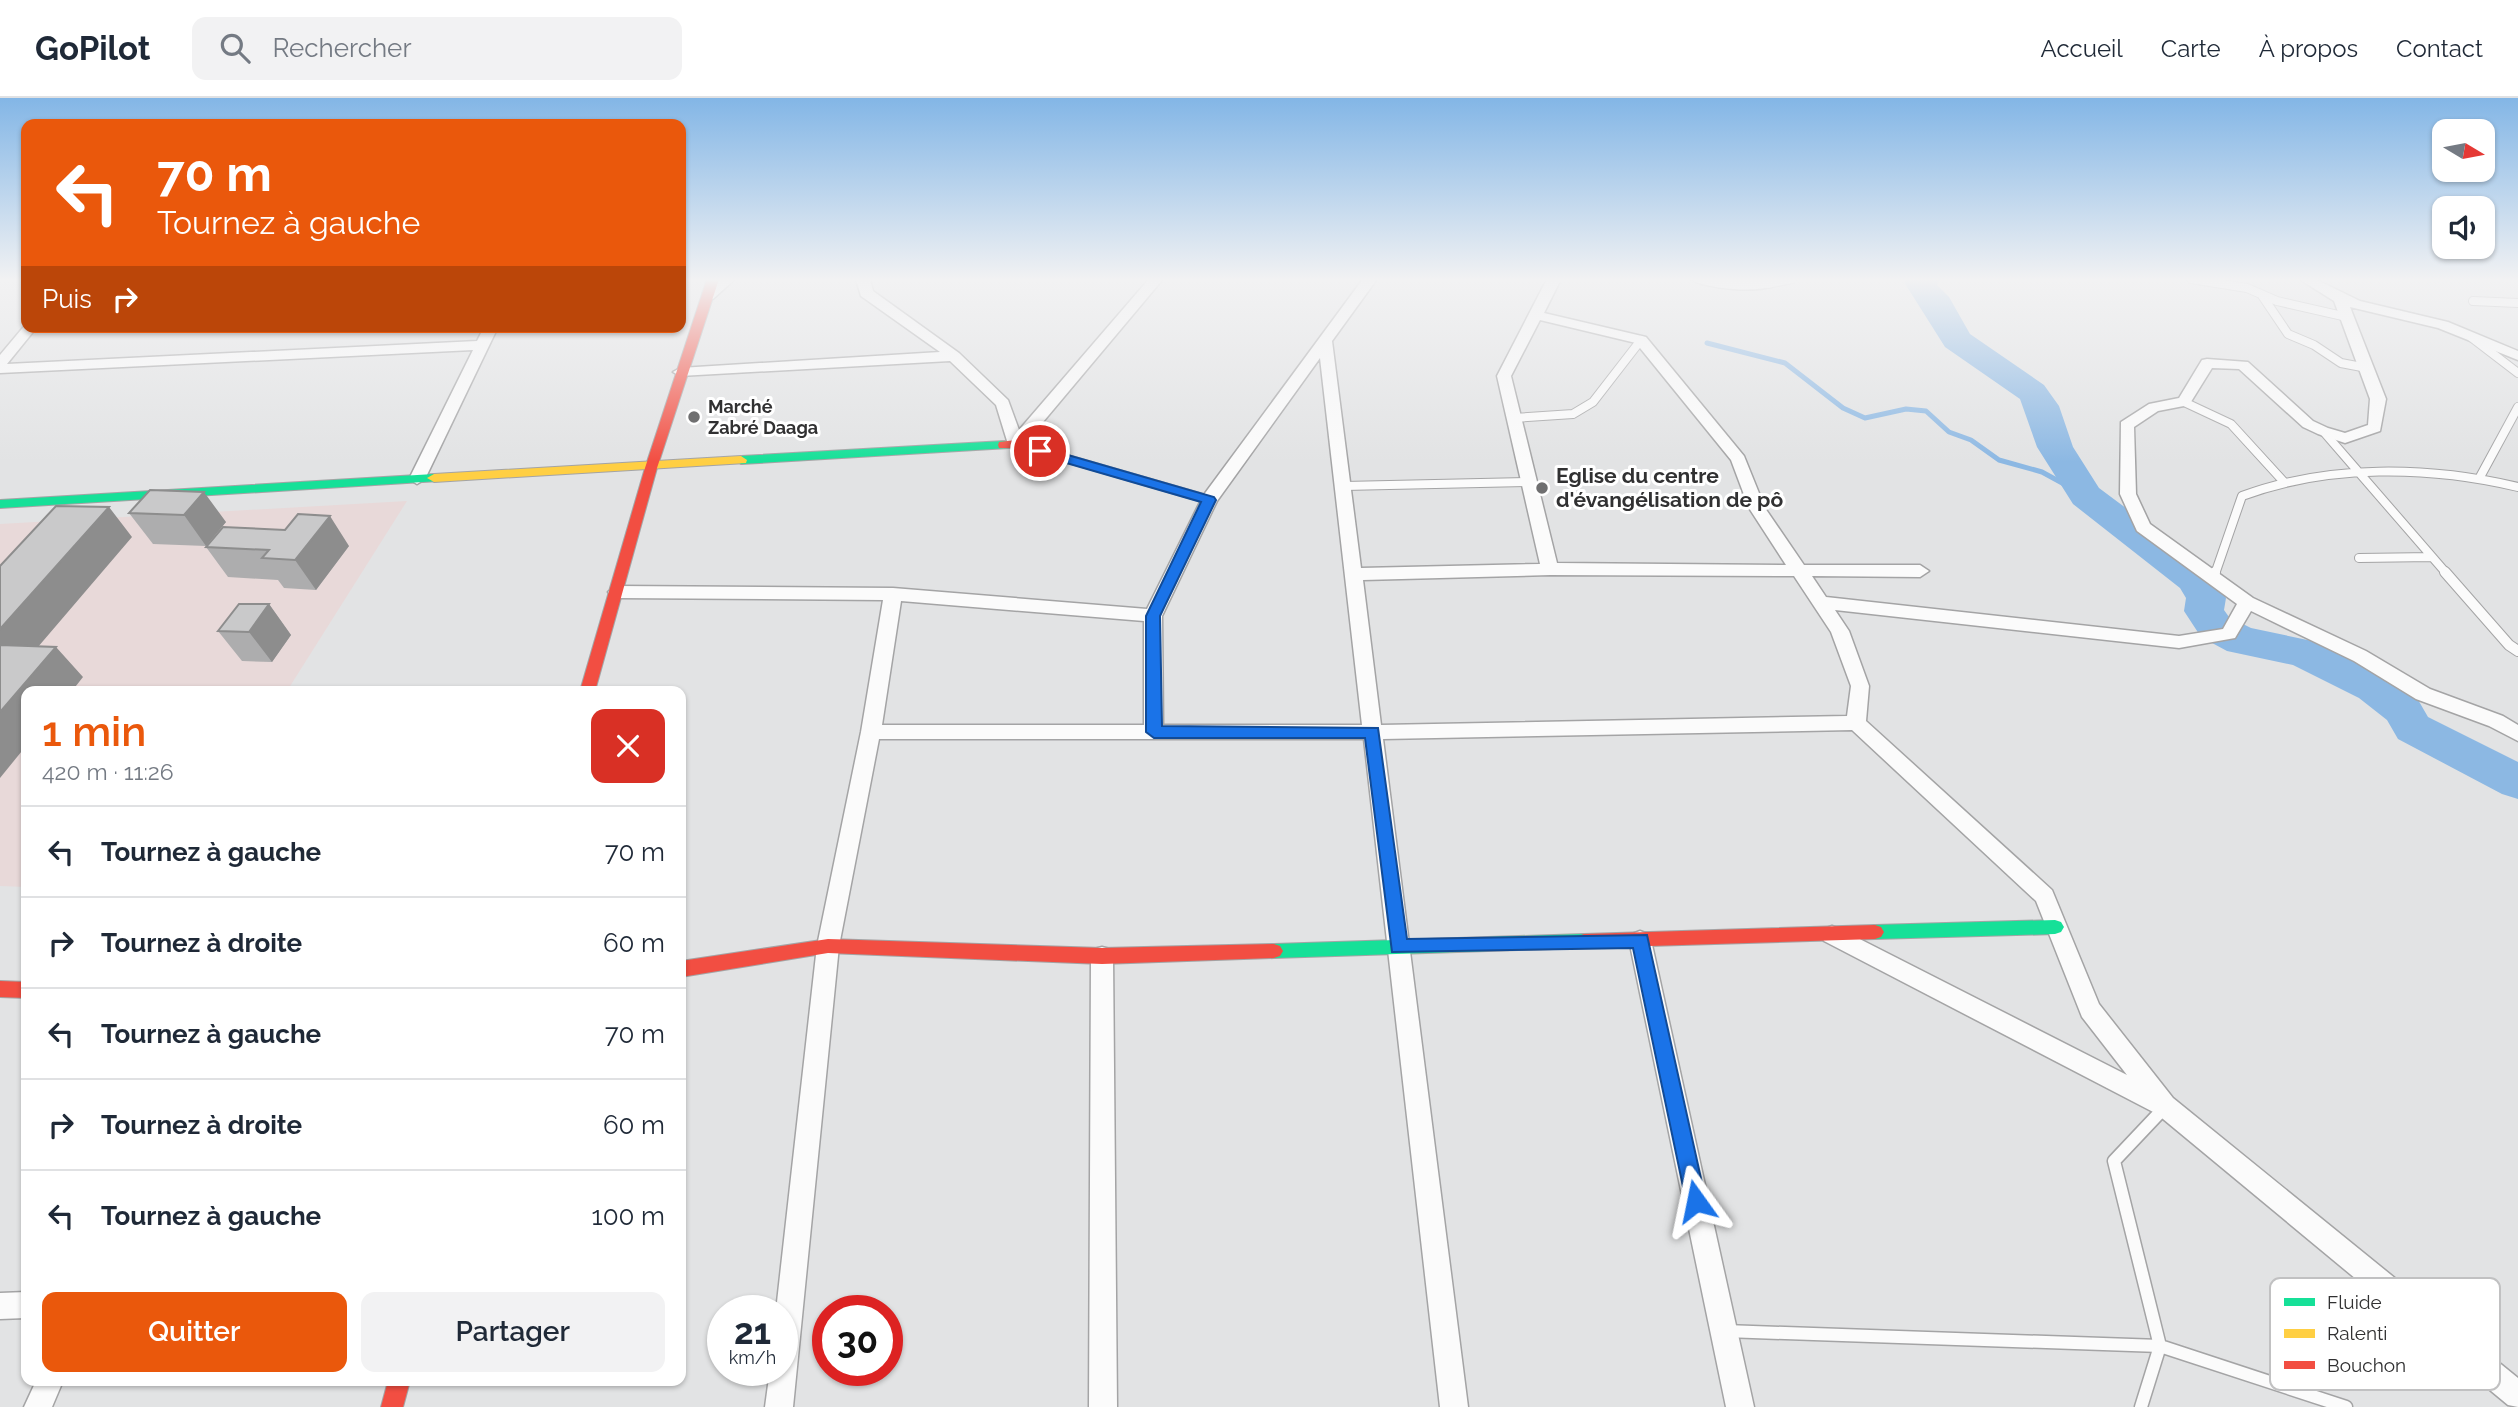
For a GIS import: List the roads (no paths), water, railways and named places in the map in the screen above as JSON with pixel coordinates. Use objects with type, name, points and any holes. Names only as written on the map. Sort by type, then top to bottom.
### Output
[{"type":"street","points":[[0,366],[20,340]]},
{"type":"street","points":[[417,478],[484,340]]},
{"type":"street","points":[[589,686],[651,468],[692,340]]},
{"type":"street","points":[[932,340],[954,356],[1003,403],[1016,444]]},
{"type":"street","points":[[1016,444],[1104,340]]},
{"type":"street","points":[[1325,340],[1454,1407]]},
{"type":"street","points":[[1154,732],[1153,616],[1209,500],[1325,340]]},
{"type":"street","points":[[1522,340],[1504,376],[1550,569]]},
{"type":"street","points":[[1642,340],[1738,459],[1757,508],[1840,631],[1860,686],[1856,723]]},
{"type":"street","points":[[2356,340],[2378,400],[2375,428],[2345,438],[2323,431],[2308,424],[2242,365],[2233,362],[2207,363],[2184,402],[2154,407],[2126,425],[2128,494],[2143,527],[2247,602],[2360,656],[2423,694],[2496,721],[2518,734]]},
{"type":"street","points":[[2479,340],[2518,356]]},
{"type":"street","points":[[0,366],[482,345]]},
{"type":"street","points":[[680,373],[954,356]]},
{"type":"street","points":[[0,504],[417,478],[651,468],[1016,444],[1209,500]]},
{"type":"street","points":[[1355,574],[1550,569],[1920,571]]},
{"type":"street","points":[[617,592],[893,594],[1153,616]]},
{"type":"street","points":[[779,1407],[828,946],[871,732],[893,594]]},
{"type":"street","points":[[1822,603],[2179,642],[2229,634],[2247,602]]},
{"type":"street","points":[[871,732],[1373,732],[1856,723],[2045,896],[2055,928],[2090,1010],[2165,1107]]},
{"type":"street","points":[[686,968],[828,946],[1102,956],[2055,928]]},
{"type":"street","points":[[1831,934],[2165,1107],[2375,1278]]},
{"type":"street","points":[[1640,940],[1740,1407]]},
{"type":"street","points":[[1102,956],[1103,1407]]},
{"type":"street","points":[[0,989],[21,990]]},
{"type":"street","points":[[0,1306],[21,1305]]},
{"type":"street","points":[[2500,1380],[2518,1395]]},
{"type":"street","points":[[38,1407],[48,1386]]},
{"type":"street","points":[[392,1407],[398,1386]]},
{"type":"lane","points":[[1514,418],[1573,414],[1593,402],[1642,340]]},
{"type":"lane","points":[[2303,340],[2341,363],[2367,368]]},
{"type":"lane","points":[[2474,340],[2518,373]]},
{"type":"lane","points":[[2184,402],[2231,424],[2284,482]]},
{"type":"lane","points":[[2480,477],[2518,407]]},
{"type":"lane","points":[[2323,431],[2508,645],[2518,651]]},
{"type":"lane","points":[[2213,579],[2242,496],[2284,482],[2361,475],[2480,477],[2518,487]]},
{"type":"lane","points":[[1344,486],[1530,482]]},
{"type":"lane","points":[[2359,558],[2432,557]]},
{"type":"lane","points":[[2141,1407],[2160,1346],[2115,1161],[2165,1107]]},
{"type":"lane","points":[[1724,1331],[2160,1346],[2270,1382]]},
{"type":"lane","points":[[2294,1390],[2346,1407]]},
{"type":"waterway","points":[[1957,340],[2032,392],[2042,406],[2055,447],[2086,496],[2195,579],[2206,598],[2204,611],[2215,627],[2241,641],[2302,652],[2374,687],[2402,709],[2413,728],[2518,782]]},
{"type":"waterway","points":[[1707,343],[1785,363],[1843,408],[1865,418],[1906,409],[1926,411],[1949,432],[1971,440],[1999,460],[2042,472],[2086,496]]},
{"type":"place","name":"Marché Zabré Daaga","points":[[694,417]]},
{"type":"place","name":"Eglise du centre d'évangélisation de pô","points":[[1542,488]]}]
